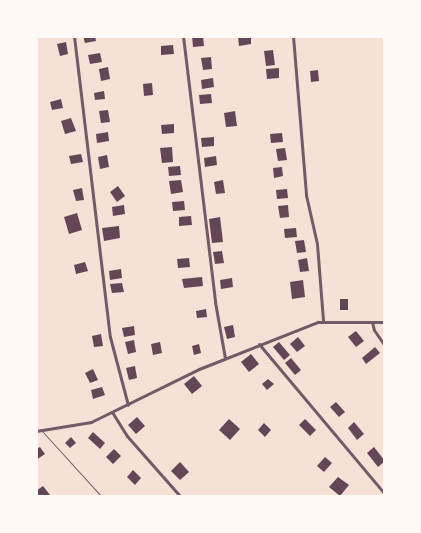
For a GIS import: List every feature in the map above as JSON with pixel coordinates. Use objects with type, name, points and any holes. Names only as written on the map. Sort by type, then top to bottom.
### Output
[{"type":"street","points":[[74,36],[110,337],[128,405]]},
{"type":"street","points":[[183,36],[216,302],[225,358]]},
{"type":"street","points":[[293,36],[306,194],[317,244],[323,321]]},
{"type":"street","points":[[36,431],[91,422],[199,369],[259,344],[323,321],[385,322]]},
{"type":"street","points":[[372,322],[374,330],[385,346]]},
{"type":"street","points":[[259,344],[385,494]]},
{"type":"street","points":[[112,412],[127,436],[182,497]]},
{"type":"lane","points":[[41,430],[102,497]]},
{"type":"building","points":[[83,36],[95,36],[96,41],[85,43]]},
{"type":"building","points":[[192,36],[203,36],[204,46],[193,47]]},
{"type":"building","points":[[251,36],[251,44],[239,46],[238,37]]},
{"type":"building","points":[[66,42],[68,54],[60,56],[57,44]]},
{"type":"building","points":[[173,45],[174,54],[161,55],[161,46]]},
{"type":"building","points":[[273,50],[275,65],[266,66],[264,51]]},
{"type":"building","points":[[100,53],[102,62],[90,64],[88,55]]},
{"type":"building","points":[[211,57],[212,69],[203,70],[201,58]]},
{"type":"building","points":[[108,67],[110,79],[101,81],[99,69]]},
{"type":"building","points":[[279,68],[279,78],[267,79],[266,69]]},
{"type":"building","points":[[318,70],[319,81],[311,82],[310,71]]},
{"type":"building","points":[[213,78],[214,87],[202,89],[201,80]]},
{"type":"building","points":[[152,83],[153,95],[144,96],[143,84]]},
{"type":"building","points":[[104,91],[105,99],[95,100],[94,93]]},
{"type":"building","points":[[211,94],[212,103],[200,104],[199,95]]},
{"type":"building","points":[[61,99],[63,108],[52,110],[50,102]]},
{"type":"building","points":[[108,110],[110,122],[101,123],[99,111]]},
{"type":"building","points":[[235,111],[237,126],[226,127],[224,113]]},
{"type":"building","points":[[71,118],[76,131],[65,134],[61,121]]},
{"type":"building","points":[[174,124],[174,133],[162,134],[161,125]]},
{"type":"building","points":[[108,132],[109,141],[97,143],[96,134]]},
{"type":"building","points":[[282,133],[283,142],[271,143],[270,134]]},
{"type":"building","points":[[214,137],[214,146],[202,147],[201,138]]},
{"type":"building","points":[[172,147],[173,162],[162,163],[160,148]]},
{"type":"building","points":[[285,148],[287,160],[278,161],[276,149]]},
{"type":"building","points":[[81,154],[83,162],[71,164],[69,156]]},
{"type":"building","points":[[107,155],[109,167],[100,169],[98,157]]},
{"type":"building","points":[[216,156],[217,165],[205,167],[204,158]]},
{"type":"building","points":[[180,166],[181,175],[169,176],[168,167]]},
{"type":"building","points":[[282,167],[283,176],[274,178],[273,168]]},
{"type":"building","points":[[181,180],[183,192],[171,194],[169,181]]},
{"type":"building","points":[[223,180],[225,193],[216,194],[214,182]]},
{"type":"building","points":[[118,186],[125,196],[117,202],[110,192]]},
{"type":"building","points":[[82,188],[84,200],[76,201],[73,190]]},
{"type":"building","points":[[287,189],[288,198],[277,199],[276,190]]},
{"type":"building","points":[[184,201],[185,210],[173,211],[172,202]]},
{"type":"building","points":[[124,205],[125,214],[113,216],[112,207]]},
{"type":"building","points":[[288,205],[289,217],[280,218],[278,206]]},
{"type":"building","points":[[77,213],[82,230],[69,234],[64,217]]},
{"type":"building","points":[[191,216],[192,225],[179,226],[179,217]]},
{"type":"building","points":[[220,217],[223,242],[212,243],[209,219]]},
{"type":"building","points":[[119,226],[120,238],[104,241],[102,228]]},
{"type":"building","points":[[296,228],[297,237],[285,238],[284,229]]},
{"type":"building","points":[[304,240],[306,252],[297,253],[295,241]]},
{"type":"building","points":[[222,251],[224,263],[215,264],[213,252]]},
{"type":"building","points":[[189,258],[190,267],[178,268],[177,259]]},
{"type":"building","points":[[307,258],[309,271],[300,272],[298,260]]},
{"type":"building","points":[[85,262],[88,271],[76,274],[74,265]]},
{"type":"building","points":[[121,269],[122,278],[110,280],[109,271]]},
{"type":"building","points":[[202,277],[203,286],[184,288],[182,279]]},
{"type":"building","points":[[232,278],[233,287],[221,289],[220,280]]},
{"type":"building","points":[[303,280],[305,297],[292,299],[290,282]]},
{"type":"building","points":[[122,283],[124,292],[112,293],[110,284]]},
{"type":"building","points":[[340,299],[348,299],[348,310],[340,310]]},
{"type":"building","points":[[206,309],[207,317],[197,318],[196,311]]},
{"type":"building","points":[[233,325],[235,337],[227,339],[224,327]]},
{"type":"building","points":[[134,326],[135,335],[124,337],[122,328]]},
{"type":"building","points":[[356,331],[364,341],[356,347],[348,337]]},
{"type":"building","points":[[101,334],[103,346],[94,347],[92,336]]},
{"type":"building","points":[[298,337],[305,346],[297,352],[290,344]]},
{"type":"building","points":[[134,340],[136,352],[128,354],[125,342]]},
{"type":"building","points":[[160,342],[162,353],[153,355],[151,344]]},
{"type":"building","points":[[279,342],[290,355],[284,360],[273,347]]},
{"type":"building","points":[[199,344],[201,353],[194,355],[192,346]]},
{"type":"building","points":[[375,347],[380,353],[366,364],[362,358]]},
{"type":"building","points":[[251,354],[259,364],[249,372],[241,362]]},
{"type":"building","points":[[291,358],[301,370],[295,375],[285,363]]},
{"type":"building","points":[[135,366],[137,378],[129,380],[126,368]]},
{"type":"building","points":[[93,369],[98,380],[90,383],[85,373]]},
{"type":"building","points":[[194,376],[202,386],[192,394],[184,384]]},
{"type":"building","points":[[268,379],[274,384],[267,390],[262,384]]},
{"type":"building","points":[[102,387],[105,395],[93,399],[91,390]]},
{"type":"building","points":[[336,402],[345,412],[339,417],[330,407]]},
{"type":"building","points":[[137,417],[145,426],[136,434],[128,425]]},
{"type":"building","points":[[229,419],[240,429],[230,440],[219,430]]},
{"type":"building","points":[[305,419],[316,430],[310,436],[299,425]]},
{"type":"building","points":[[354,422],[364,434],[357,440],[348,428]]},
{"type":"building","points":[[264,423],[271,430],[265,437],[258,430]]},
{"type":"building","points":[[93,432],[105,443],[100,449],[88,438]]},
{"type":"building","points":[[71,437],[76,443],[70,448],[65,443]]},
{"type":"building","points":[[40,447],[45,454],[36,460],[36,449]]},
{"type":"building","points":[[374,447],[385,461],[378,467],[367,453]]},
{"type":"building","points":[[114,449],[121,456],[113,464],[106,457]]},
{"type":"building","points":[[325,457],[332,463],[324,472],[317,466]]},
{"type":"building","points":[[180,462],[189,472],[180,480],[171,471]]},
{"type":"building","points":[[133,470],[141,478],[135,485],[127,477]]},
{"type":"building","points":[[338,477],[349,485],[340,496],[329,487]]},
{"type":"building","points":[[43,486],[50,495],[39,497],[36,491]]}]
